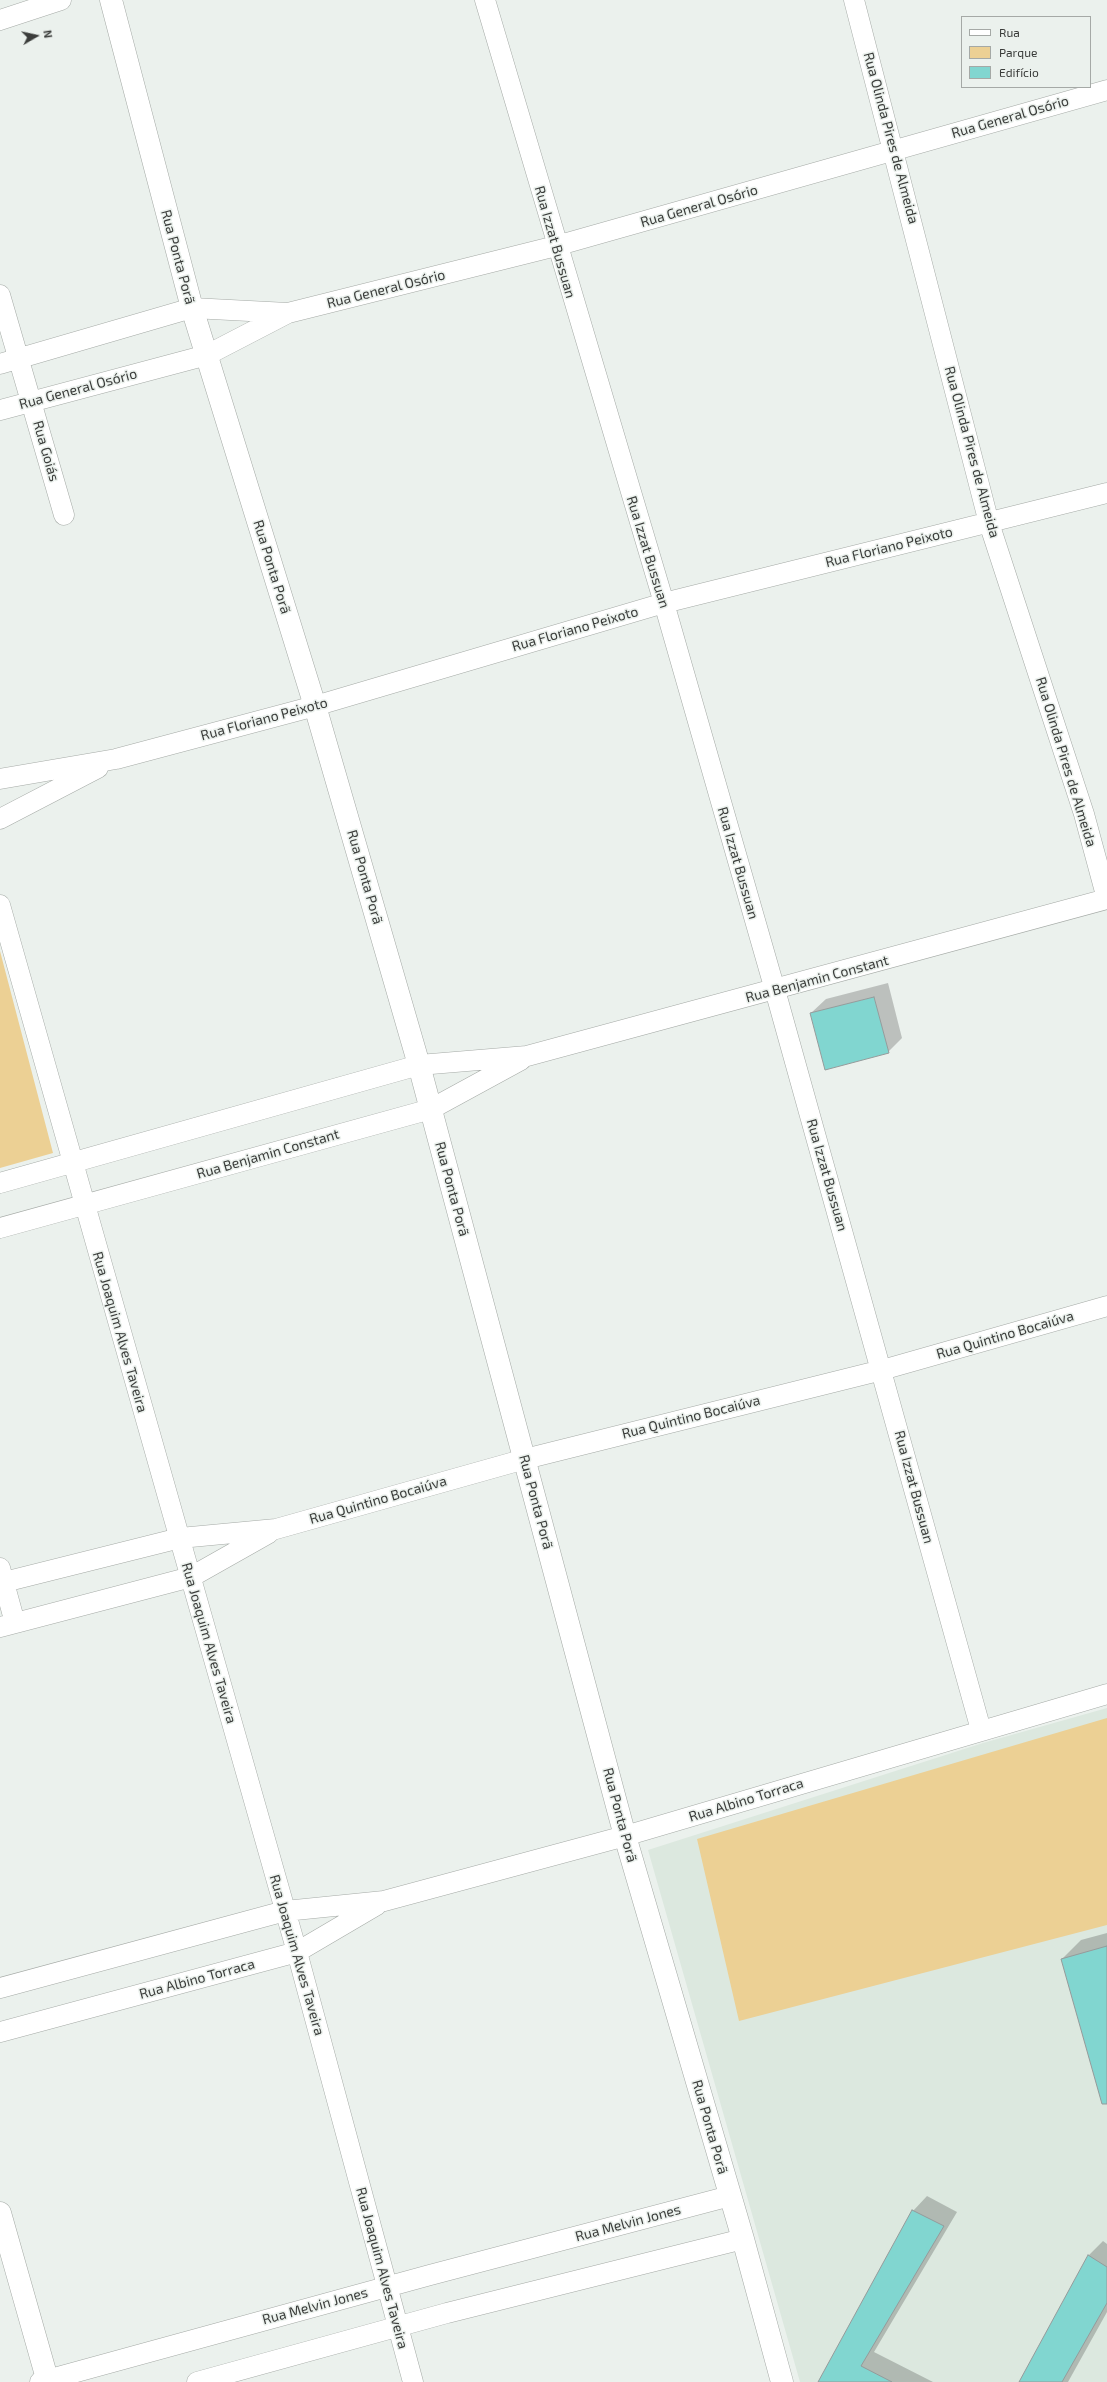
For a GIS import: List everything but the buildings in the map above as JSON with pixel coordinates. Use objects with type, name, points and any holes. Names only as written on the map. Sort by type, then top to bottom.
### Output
[{"type":"street","points":[[0,20],[61,0]]},
{"type":"street","name":"Rua Ponta Porã","points":[[111,0],[192,308],[315,706],[419,1065],[625,1836],[743,2240],[782,2382]]},
{"type":"street","name":"Rua Izzat Bussuan","points":[[485,0],[556,246],[664,603],[775,990],[981,1730]]},
{"type":"street","name":"Rua Olinda Pires de Almeida","points":[[854,0],[895,150],[989,522],[1084,814],[1107,899]]},
{"type":"street","name":"Rua General Osório","points":[[0,410],[207,355],[288,313],[556,246],[1107,90]]},
{"type":"street","name":"Rua Goiás","points":[[0,295],[9,361],[31,401],[64,515]]},
{"type":"street","name":"Rua General Osório","points":[[9,361],[192,308],[288,313]]},
{"type":"street","name":"Rua Floriano Peixoto","points":[[0,779],[116,759],[315,706],[664,603],[1107,493]]},
{"type":"street","name":"Rua Floriano Peixoto","points":[[0,819],[116,759]]},
{"type":"street","name":"Rua Benjamin Constant","points":[[0,1183],[419,1065],[527,1056],[1107,899]]},
{"type":"street","name":"Rua Joaquim Alves Taveira","points":[[0,906],[297,1952],[414,2382]]},
{"type":"street","name":"Rua Benjamin Constant","points":[[0,1228],[431,1109],[527,1056]]},
{"type":"street","name":"Rua Quintino Bocaiúva","points":[[1,1578],[180,1538],[276,1529],[525,1459],[882,1370],[1107,1306]]},
{"type":"street","name":"Rua Quintino Bocaiúva","points":[[8,1625],[190,1576],[276,1529]]},
{"type":"street","points":[[1,1578],[8,1625]]},
{"type":"street","name":"Rua Albino Torraca","points":[[0,1988],[285,1911],[384,1901],[625,1836],[1107,1694]]},
{"type":"street","name":"Rua Albino Torraca","points":[[0,2032],[297,1952],[384,1901]]},
{"type":"street","name":"Rua Melvin Jones","points":[[45,2381],[387,2286],[730,2196]]},
{"type":"street","points":[[0,2213],[45,2381]]},
{"type":"street","points":[[197,2382],[398,2326],[743,2240]]},
{"type":"shaded area","points":[[1107,1708],[1107,2382],[800,2382],[648,1850],[983,1743]]},
{"type":"green space","points":[[0,951],[53,1153],[0,1168]]},
{"type":"green space","points":[[1107,1718],[1107,1925],[739,2021],[697,1839]]}]
